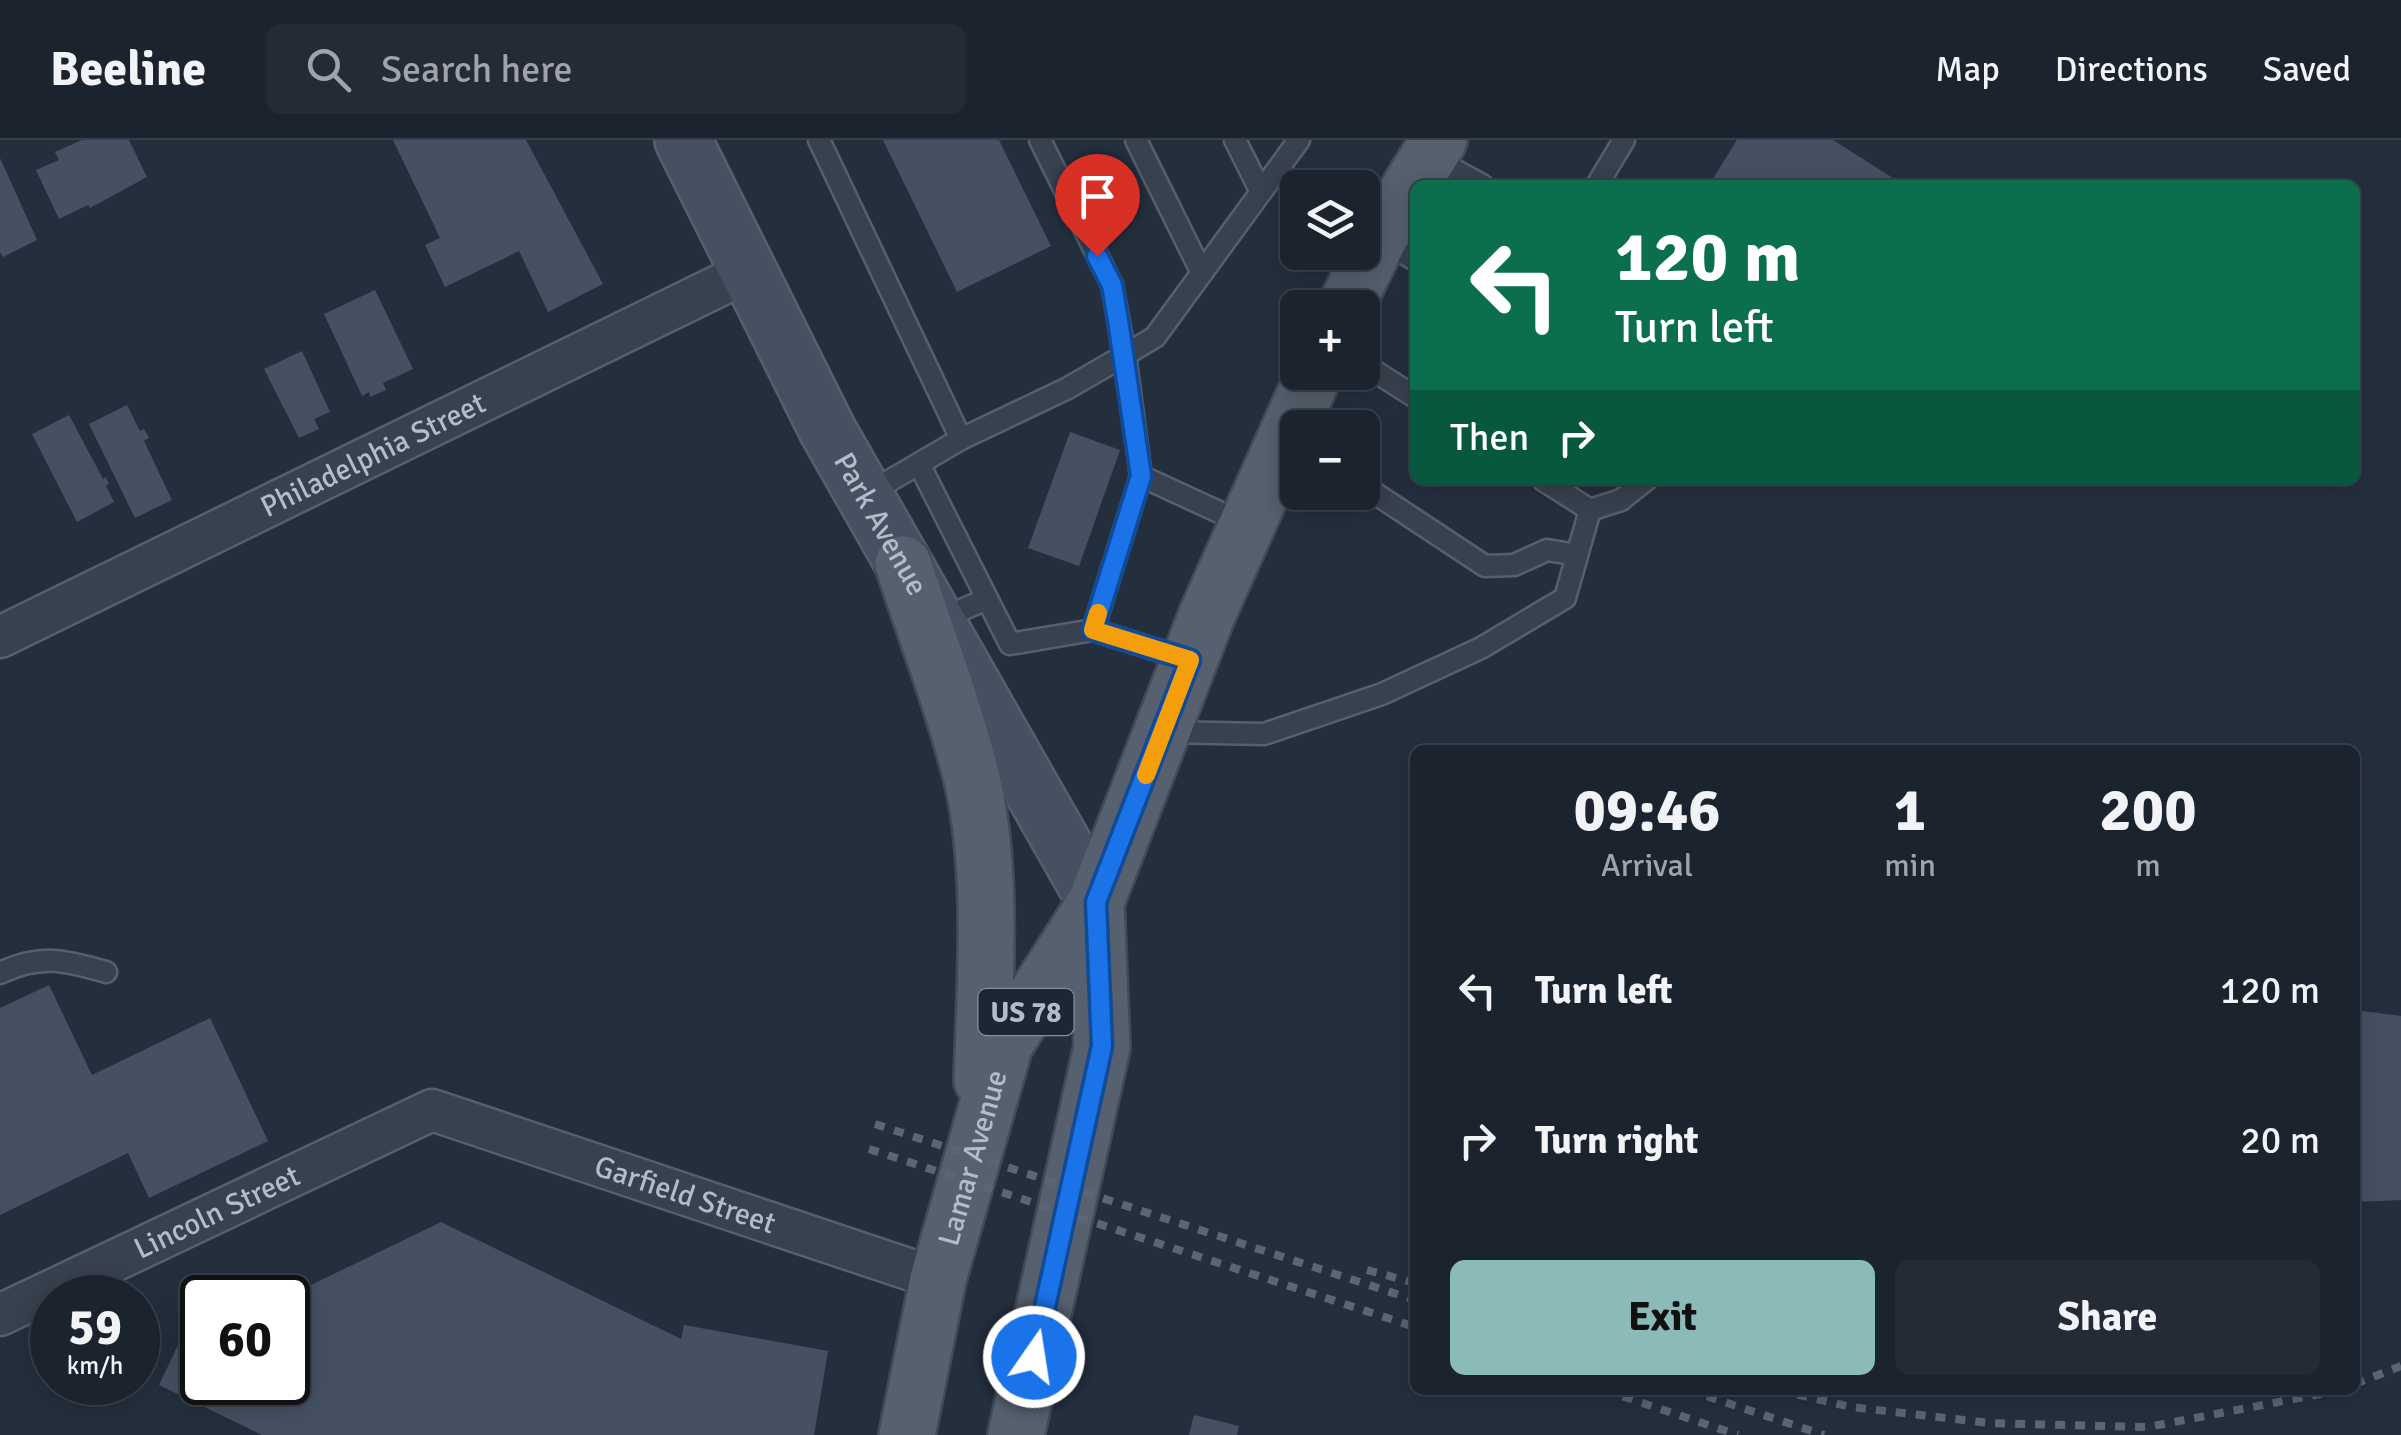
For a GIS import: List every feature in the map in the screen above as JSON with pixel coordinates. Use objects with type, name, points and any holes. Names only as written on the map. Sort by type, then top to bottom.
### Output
[{"type":"main road","name":"Park Avenue","points":[[683,140],[828,430],[1096,902]]},
{"type":"main road","points":[[1422,180],[1434,148]]},
{"type":"main road","points":[[1361,290],[1397,249],[1410,214]]},
{"type":"main road","name":"Lamar Avenue","points":[[907,1435],[938,1278],[1005,1044],[1096,902],[1190,660],[1307,390]]},
{"type":"main road","points":[[903,564],[972,777],[983,863],[985,988],[980,1132]]},
{"type":"main road","name":"Lamar Avenue","points":[[1016,1435],[1102,1046],[1096,902]]},
{"type":"street","name":"Philadelphia Street","points":[[0,637],[747,272]]},
{"type":"street","name":"Garfield Street","points":[[432,1110],[938,1278]]},
{"type":"street","name":"Lincoln Street","points":[[0,1315],[432,1110]]},
{"type":"lane","points":[[819,140],[962,440]]},
{"type":"lane","points":[[1040,140],[1112,285],[1141,476],[1093,630]]},
{"type":"lane","points":[[1136,140],[1202,273]]},
{"type":"lane","points":[[1235,140],[1261,192]]},
{"type":"lane","points":[[866,494],[962,440],[1068,388],[1155,337],[1300,140]]},
{"type":"lane","points":[[1599,180],[1624,140]]},
{"type":"lane","points":[[1434,148],[1476,180]]},
{"type":"lane","points":[[1380,375],[1410,394]]},
{"type":"lane","points":[[919,464],[1010,644],[1093,630],[1190,660]]},
{"type":"lane","points":[[1141,476],[1247,525]]},
{"type":"lane","points":[[1551,485],[1590,510],[1622,500],[1640,485]]},
{"type":"lane","points":[[1380,497],[1485,566],[1514,565],[1547,550],[1577,555]]},
{"type":"lane","points":[[1162,732],[1264,734],[1382,694],[1481,648],[1565,598],[1590,510]]},
{"type":"lane","points":[[935,621],[987,599]]},
{"type":"lane","points":[[0,972],[16,965],[60,958],[106,972]]},
{"type":"building","points":[[82,140],[129,140],[147,177],[90,208],[88,205],[59,219],[36,170],[59,160],[55,152]]},
{"type":"building","points":[[393,140],[526,140],[603,284],[548,312],[519,251],[445,287],[425,245],[440,238]]},
{"type":"building","points":[[883,140],[999,140],[1051,246],[957,292]]},
{"type":"building","points":[[1737,140],[1833,140],[1896,180],[1712,180]]},
{"type":"building","points":[[0,158],[37,240],[3,257],[0,252]]},
{"type":"building","points":[[375,290],[413,369],[383,383],[386,390],[370,397],[369,392],[362,396],[324,314]]},
{"type":"building","points":[[302,351],[330,412],[314,419],[319,429],[299,438],[264,369]]},
{"type":"building","points":[[127,405],[140,431],[144,429],[149,438],[144,441],[172,500],[135,518],[89,424]]},
{"type":"building","points":[[69,415],[103,479],[106,477],[114,502],[77,522],[32,434]]},
{"type":"building","points":[[1070,432],[1120,450],[1079,566],[1028,548]]},
{"type":"building","points":[[49,985],[92,1075],[210,1018],[268,1141],[149,1198],[128,1153],[0,1215],[0,1008]]},
{"type":"building","points":[[2360,1011],[2401,1016],[2401,1200],[2360,1202]]},
{"type":"building","points":[[441,1222],[681,1339],[684,1325],[828,1351],[814,1435],[262,1435],[200,1405],[310,1405],[311,1285]]},
{"type":"building","points":[[180,1345],[180,1395],[160,1385]]},
{"type":"building","points":[[1194,1415],[1239,1426],[1237,1435],[1189,1435]]},
{"type":"railway","points":[[875,1124],[1410,1298]]},
{"type":"railway","points":[[869,1149],[1410,1325]]},
{"type":"railway","points":[[1367,1270],[1410,1282]]},
{"type":"railway","points":[[2360,1382],[2401,1366]]},
{"type":"railway","points":[[1619,1395],[1738,1435]]},
{"type":"railway","points":[[1703,1395],[1824,1435]]},
{"type":"railway","points":[[1799,1395],[1851,1407],[1990,1423],[2148,1427],[2315,1395]]},
{"type":"slow traffic","points":[[1098,613],[1093,630],[1190,660],[1146,775]]},
{"type":"route","points":[[1034,1357],[1102,1046],[1096,902],[1190,660],[1093,630],[1141,476],[1112,285],[1097,256]]}]
